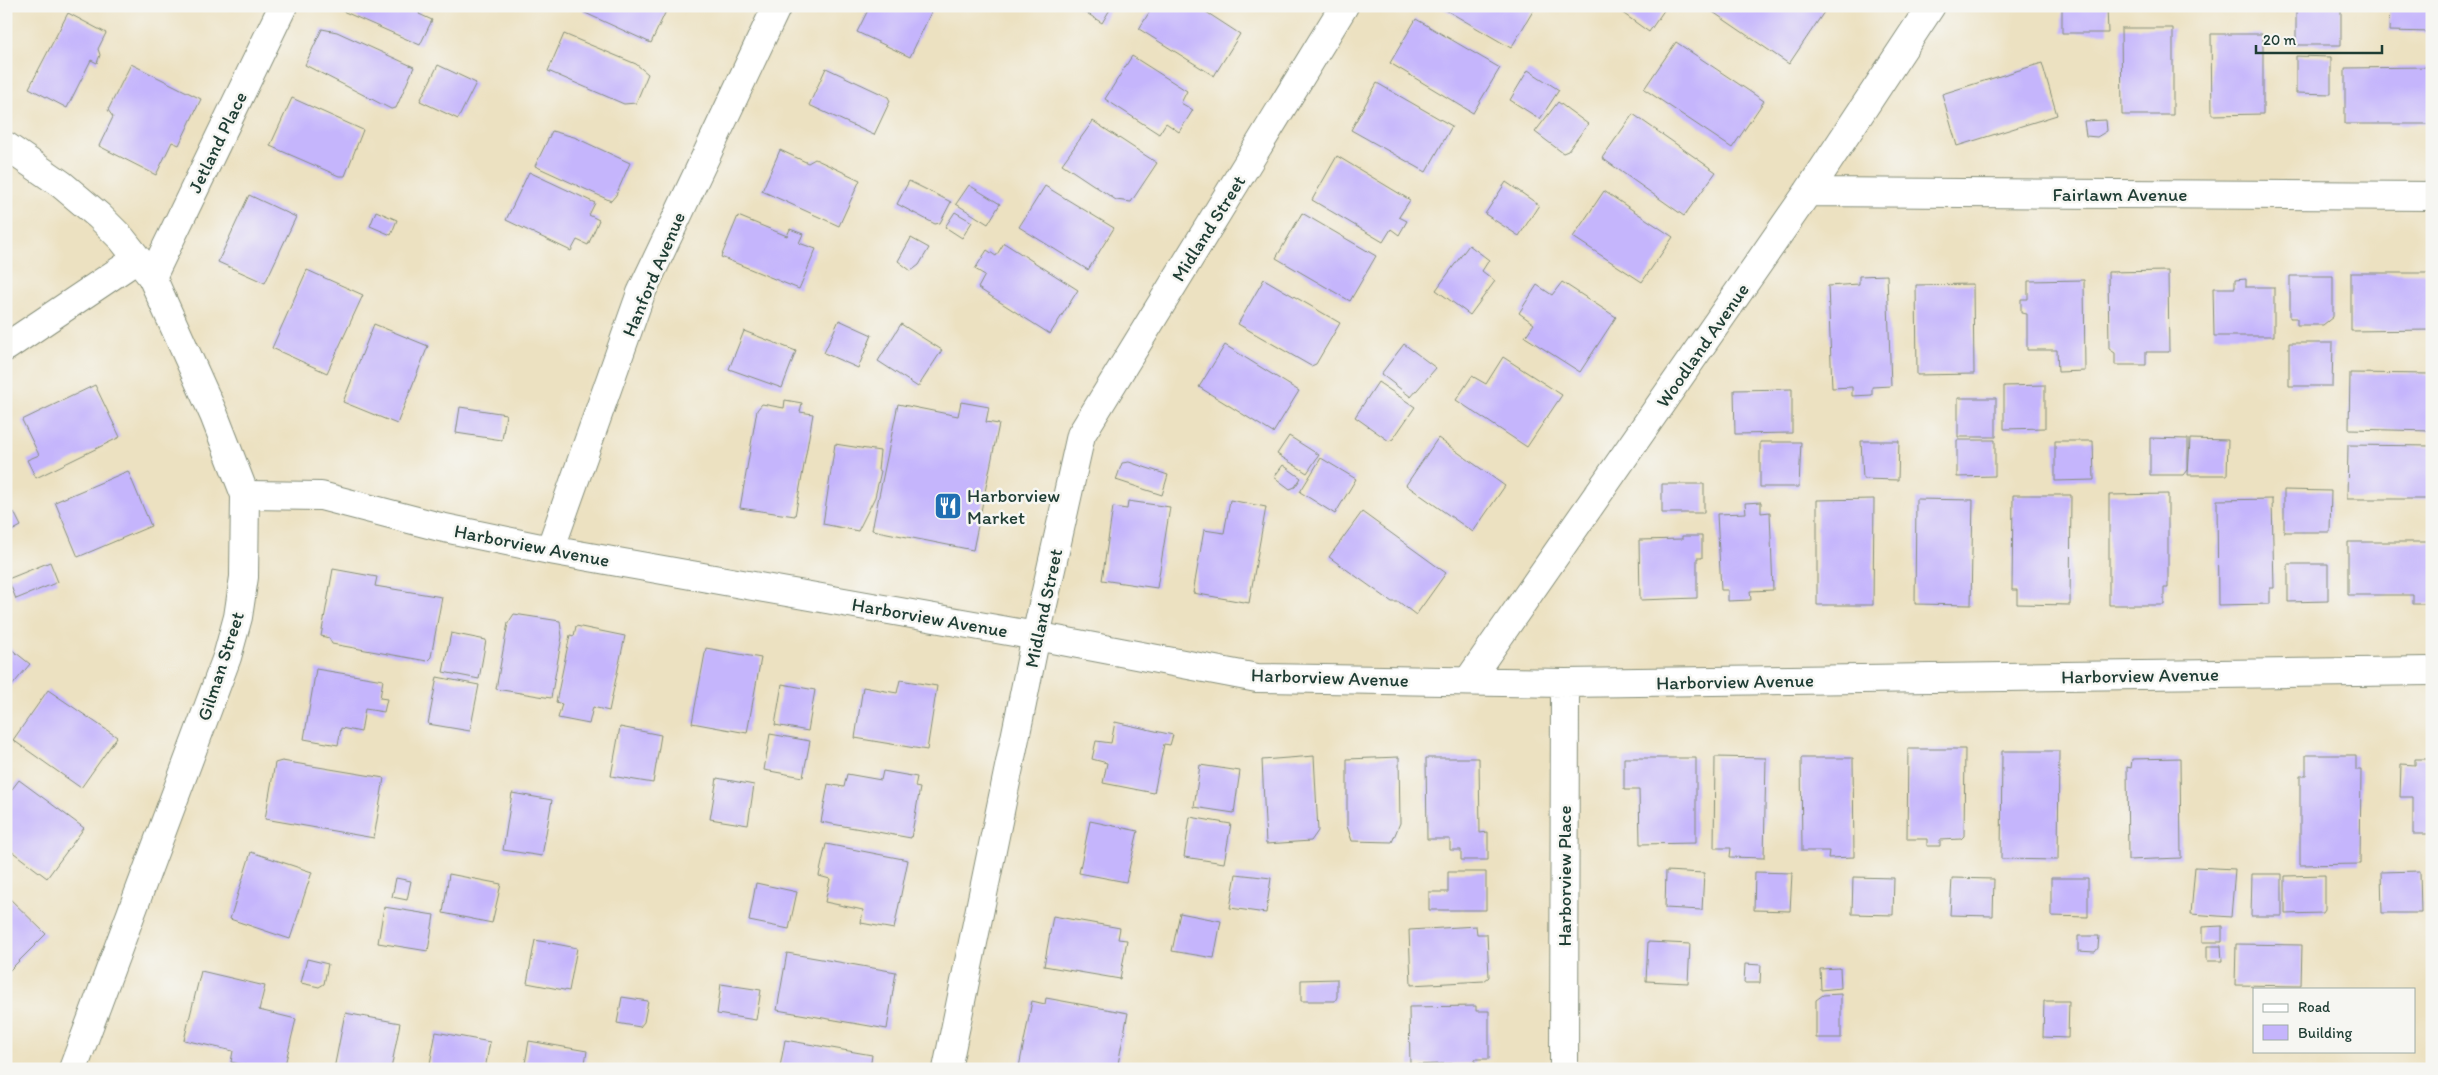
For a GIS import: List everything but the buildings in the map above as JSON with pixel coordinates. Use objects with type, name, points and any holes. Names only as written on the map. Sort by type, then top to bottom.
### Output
[{"type":"street","name":"Jetland Place","points":[[144,268],[283,6]]},
{"type":"street","name":"Hanford Avenue","points":[[550,550],[641,293],[777,6]]},
{"type":"street","name":"Midland Street","points":[[947,1069],[1036,636],[1081,435],[1344,6]]},
{"type":"street","name":"Woodland Avenue","points":[[1468,681],[1808,192],[1931,6]]},
{"type":"street","name":"Gilman Street","points":[[6,146],[61,184],[99,216],[144,268],[214,415],[246,495],[244,577],[238,617],[227,657],[73,1069]]},
{"type":"street","name":"Fairlawn Avenue","points":[[1808,192],[2432,196]]},
{"type":"street","points":[[6,347],[144,268]]},
{"type":"street","name":"Harborview Avenue","points":[[246,495],[321,496],[440,527],[550,550],[1036,636],[1257,678],[1565,683],[2432,671]]},
{"type":"street","name":"Harborview Place","points":[[1564,1069],[1565,683]]},
{"type":"place","name":"Harborview Market","points":[[948,506]]}]
